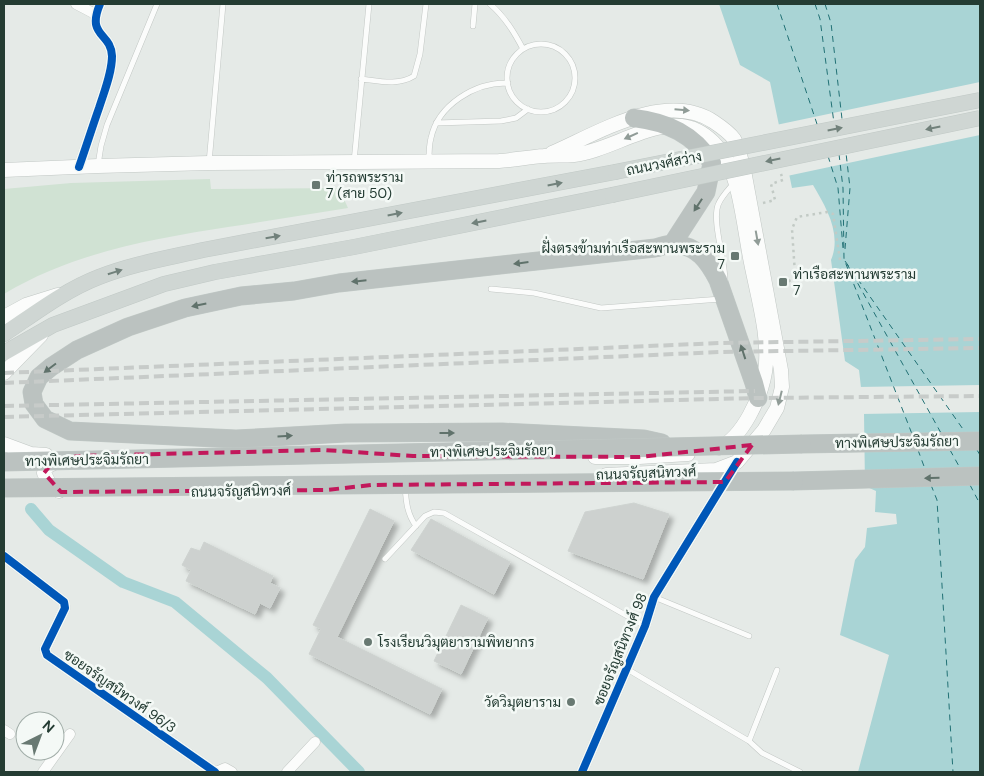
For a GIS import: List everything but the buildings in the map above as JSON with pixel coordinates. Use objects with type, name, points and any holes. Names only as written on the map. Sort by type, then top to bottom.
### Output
[{"type":"highway","points":[[634,118],[670,126],[695,142],[704,150],[712,163],[706,192],[673,243]]},
{"type":"highway","points":[[684,447],[644,439],[502,432],[346,433],[236,439],[70,431],[45,419],[34,404],[32,392],[39,377],[78,350],[128,327],[185,308],[241,296],[294,291],[339,283],[655,248],[673,243],[698,251],[714,272],[726,299],[758,398]]},
{"type":"highway","name":"ทางพิเศษประจิมรัถยา","points":[[4,462],[980,441]]},
{"type":"highway","name":"ทางพิเศษประจิมรัถยา","points":[[4,488],[764,482],[980,476]]},
{"type":"main road","name":"ถนนวงศ์สว่าง","points":[[70,291],[98,277],[144,263],[980,100]]},
{"type":"main road","name":"ถนนจรัญสนิทวงศ์","points":[[4,493],[327,490],[404,481],[522,479],[716,470],[737,462],[764,430],[777,408],[782,387],[781,370],[764,274],[740,155],[734,140],[720,126],[708,118],[688,110],[670,110],[654,112],[634,118],[544,156]]},
{"type":"main road","name":"ถนนวงศ์สว่าง","points":[[53,325],[164,284],[215,272],[354,247],[980,118]]},
{"type":"main road","name":"ถนนจรัญสนิทวงศ์","points":[[4,444],[31,454],[78,456],[324,450],[422,456],[639,457],[683,455],[711,451],[727,444],[748,418],[758,398],[765,372],[766,347],[735,182],[725,156],[711,140],[698,130],[684,126],[670,126],[638,133],[608,147],[575,155],[499,161],[209,163],[6,171]]},
{"type":"main road","points":[[4,317],[26,305],[70,291]]},
{"type":"main road","points":[[4,334],[70,291]]},
{"type":"main road","points":[[4,353],[53,325]]},
{"type":"main road","points":[[4,373],[53,325]]},
{"type":"main road","points":[[61,492],[49,483],[44,473],[46,467],[53,462],[78,456]]},
{"type":"street","points":[[76,4],[96,14]]},
{"type":"street","points":[[79,167],[107,84],[112,57],[109,44],[97,30],[95,22],[100,4]]},
{"type":"street","name":"ซอยจรัญสนิทวงศ์ 98","points":[[582,772],[645,626],[654,597],[737,462]]},
{"type":"street","name":"ซอยจรัญสนิทวงศ์ 96/3","points":[[4,556],[64,602],[65,608],[45,649],[47,655],[216,772],[225,768],[232,772]]},
{"type":"street","points":[[43,772],[70,734]]},
{"type":"street","points":[[287,772],[315,742]]},
{"type":"lane","points":[[98,166],[107,125],[157,4]]},
{"type":"lane","points":[[209,163],[223,4]]},
{"type":"lane","points":[[354,162],[369,4]]},
{"type":"lane","points":[[362,80],[392,82],[407,80],[414,76],[420,54],[426,4]]},
{"type":"lane","points":[[473,26],[475,4]]},
{"type":"lane","points":[[490,4],[504,17],[523,49]]},
{"type":"lane","points":[[542,44],[556,48],[568,58],[574,75],[571,92],[561,105],[545,111],[528,109],[520,105],[514,99],[508,83],[507,73],[510,64],[523,49],[532,45],[542,44]]},
{"type":"lane","points":[[428,161],[430,138],[436,123],[456,100],[476,89],[508,83]]},
{"type":"lane","points":[[436,123],[501,121],[516,118],[528,109]]},
{"type":"lane","points":[[491,289],[534,293],[601,308],[726,299],[725,268],[717,227],[716,207],[722,196],[735,182]]},
{"type":"lane","points":[[404,481],[407,507],[416,526]]},
{"type":"lane","points":[[385,559],[425,516],[434,512],[444,513],[645,626]]},
{"type":"lane","points":[[654,597],[750,636]]},
{"type":"lane","points":[[626,668],[749,741],[762,753],[800,772]]},
{"type":"lane","points":[[749,741],[777,670]]},
{"type":"path","points":[[766,202],[774,200],[771,184],[782,180]]},
{"type":"path","points":[[782,285],[794,278],[795,274],[792,229],[797,217],[827,212],[833,214],[840,260],[844,259]]},
{"type":"highlighted area","points":[[752,445],[725,482],[371,485],[327,490],[61,492],[44,473],[53,462],[78,456],[324,450],[413,456],[639,457]]},
{"type":"green space","points":[[210,179],[211,189],[339,188],[348,208],[170,237],[113,250],[57,268],[4,294],[4,189],[71,183]]},
{"type":"water","points":[[719,4],[980,4],[980,772],[858,772],[889,655],[840,635],[855,560],[865,547],[867,528],[897,524],[896,514],[875,512],[876,491],[865,486],[864,414],[859,370],[845,361],[831,260],[835,240],[831,221],[813,185],[792,188],[770,82],[740,65]]},
{"type":"pier","points":[[980,82],[980,135],[787,176],[776,125]]},
{"type":"pier","points":[[980,385],[980,412],[861,414],[858,387]]},
{"type":"waterway","points":[[31,509],[49,530],[123,582],[175,602],[267,678],[359,772]]},
{"type":"ferry route","points":[[777,4],[817,124]]},
{"type":"ferry route","points":[[815,4],[820,19],[834,123]]},
{"type":"ferry route","points":[[825,4],[831,23],[842,119]]},
{"type":"ferry route","points":[[845,249],[850,188],[846,153]]},
{"type":"ferry route","points":[[839,154],[843,188],[844,259],[912,434]]},
{"type":"ferry route","points":[[828,156],[838,188],[843,248]]},
{"type":"ferry route","points":[[845,261],[965,432]]},
{"type":"ferry route","points":[[847,264],[941,433]]},
{"type":"ferry route","points":[[918,450],[925,469]]},
{"type":"ferry route","points":[[950,450],[960,468]]},
{"type":"ferry route","points":[[977,450],[980,455]]},
{"type":"ferry route","points":[[931,485],[937,500],[953,772]]},
{"type":"ferry route","points":[[970,485],[980,504]]},
{"type":"railway","points":[[4,373],[721,343],[980,339]]},
{"type":"railway","points":[[4,383],[721,352],[980,348]]},
{"type":"railway","points":[[4,406],[755,391]]},
{"type":"railway","points":[[4,417],[758,398],[980,396]]},
{"type":"cycle path","points":[[79,167],[112,62],[111,48],[97,29],[96,15],[100,4]]},
{"type":"cycle path","points":[[582,772],[645,626],[654,597],[737,462]]},
{"type":"cycle path","points":[[4,556],[64,602],[65,608],[45,649],[47,655],[215,772]]},
{"type":"place","name":"ท่ารถพระราม 7 (สาย 50)","points":[[316,185]]},
{"type":"place","name":"ฝั่งตรงข้ามท่าเรือสะพานพระราม 7","points":[[735,256]]},
{"type":"place","name":"ท่าเรือสะพานพระราม 7","points":[[783,282]]},
{"type":"place","name":"โรงเรียนวิมุตยารามพิทยากร","points":[[368,642]]},
{"type":"place","name":"วัดวิมุตยาราม","points":[[571,702]]}]
